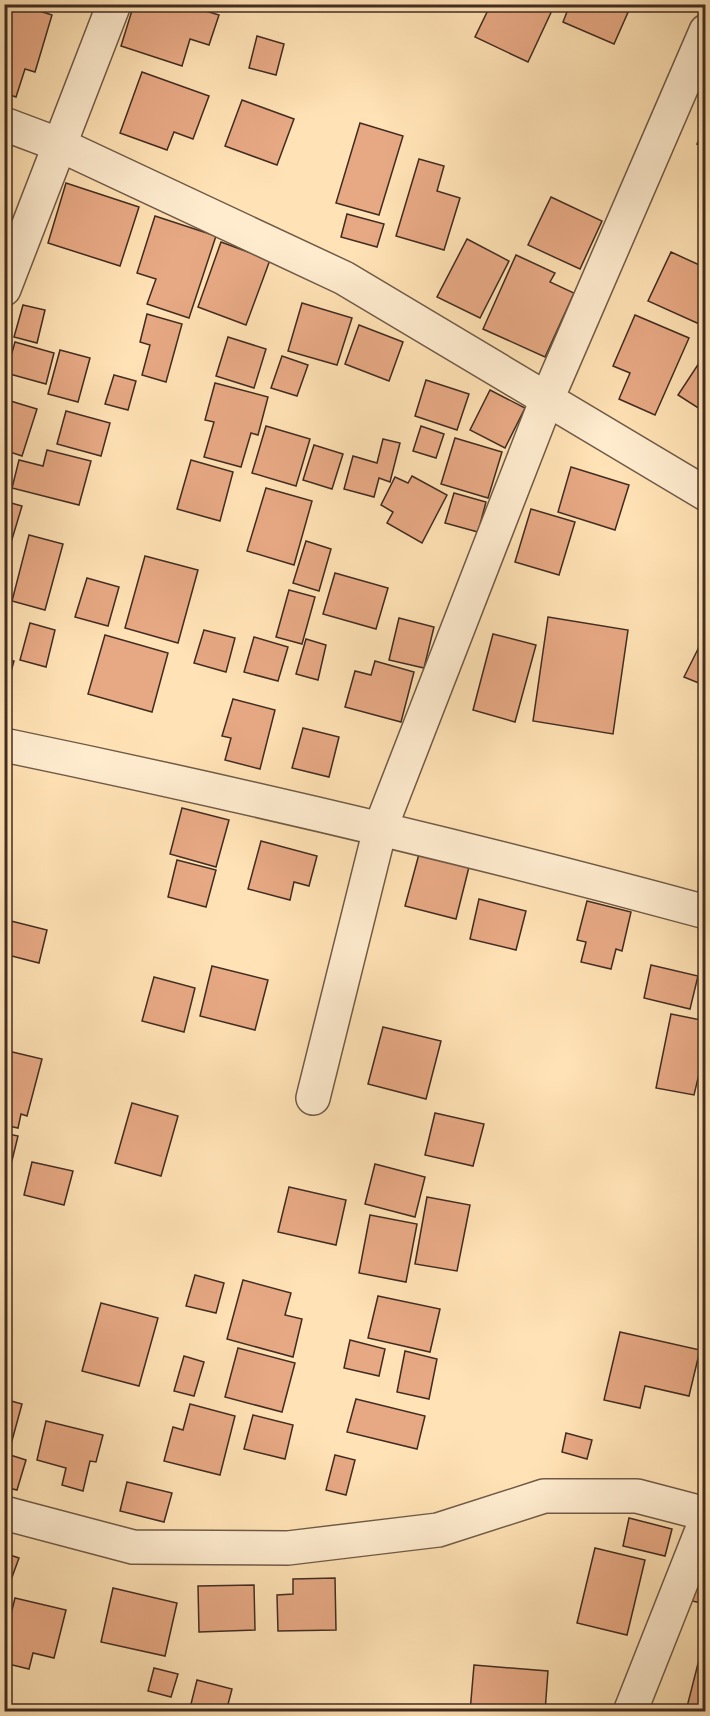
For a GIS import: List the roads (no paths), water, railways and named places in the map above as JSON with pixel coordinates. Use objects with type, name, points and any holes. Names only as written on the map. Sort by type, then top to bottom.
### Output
[{"type":"street","points":[[4,289],[114,4]]},
{"type":"street","points":[[313,1098],[380,829],[547,399],[705,31]]},
{"type":"street","points":[[4,124],[60,145],[344,278],[705,494]]},
{"type":"street","points":[[4,745],[165,778],[380,829],[537,867],[705,912]]},
{"type":"street","points":[[4,1513],[133,1547],[264,1548],[288,1548],[438,1530],[544,1496],[637,1496],[705,1514]]},
{"type":"street","points":[[630,1712],[705,1520]]}]
